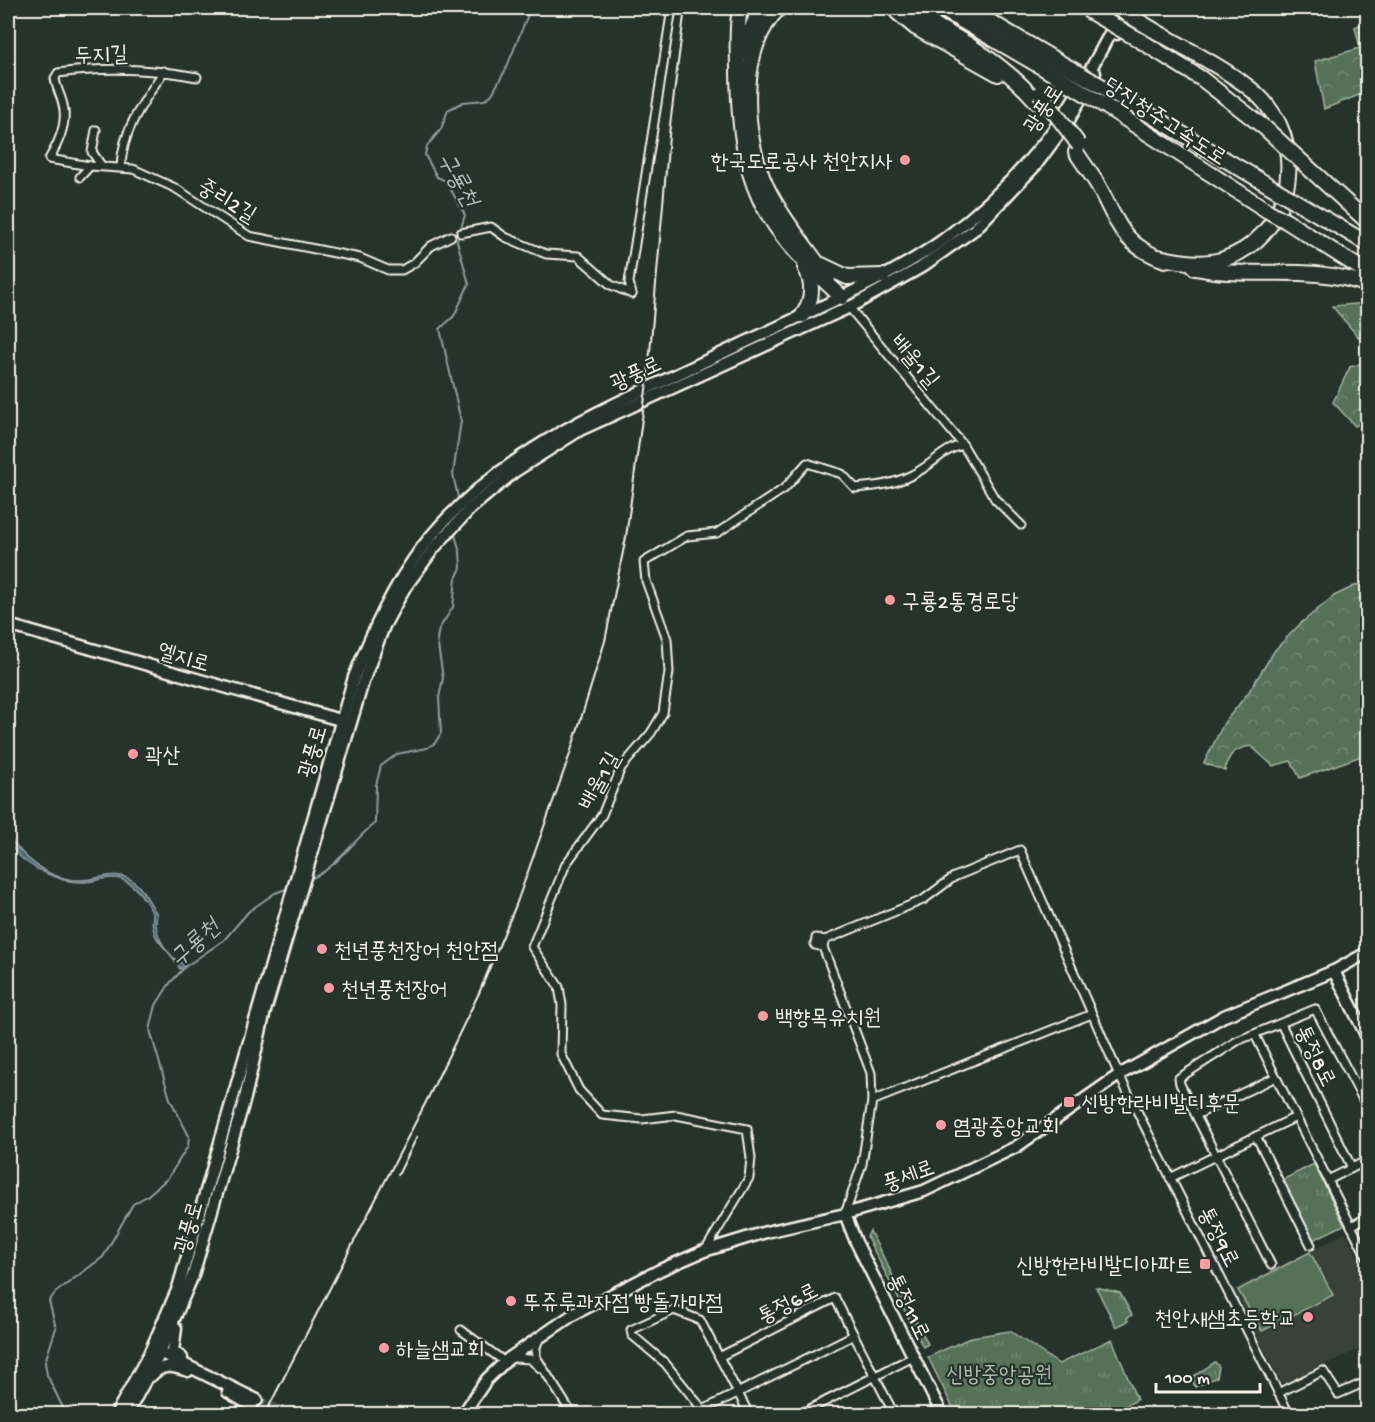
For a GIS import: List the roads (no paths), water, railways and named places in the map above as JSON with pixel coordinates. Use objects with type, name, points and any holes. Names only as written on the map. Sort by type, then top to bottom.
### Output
[{"type":"highway","points":[[740,8],[737,32],[738,72],[742,131],[750,175],[775,228],[796,253],[846,302]]},
{"type":"highway","points":[[738,72],[746,38],[759,8]]},
{"type":"highway","points":[[779,8],[764,26],[752,54],[750,74],[752,136],[767,187],[846,302]]},
{"type":"highway","points":[[894,8],[1017,81]]},
{"type":"highway","points":[[901,8],[974,48],[1039,98]]},
{"type":"highway","points":[[920,8],[988,47],[1039,98],[1077,148],[1120,229],[1133,242],[1158,257],[1214,271],[1317,272],[1368,285]]},
{"type":"highway","name":"당진청주고속도로","points":[[940,8],[1052,65],[1110,91],[1368,244]]},
{"type":"highway","name":"당진청주고속도로","points":[[967,8],[1052,65],[1107,107],[1368,273]]},
{"type":"highway","points":[[1087,8],[1243,84],[1261,98],[1281,127],[1288,148],[1291,167],[1288,185],[1267,230],[1252,244],[1229,257],[1210,262],[1190,262],[1158,257]]},
{"type":"highway","points":[[1117,8],[1146,36],[1265,128],[1368,222]]},
{"type":"highway","points":[[796,253],[807,270],[812,287],[809,303],[802,315]]},
{"type":"highway","points":[[817,261],[847,277],[883,276]]},
{"type":"main road","name":"광풍로","points":[[116,1414],[155,1353],[184,1300],[245,1098],[292,904],[345,721],[377,620],[398,584],[443,523],[508,464],[582,418],[802,315],[846,302],[942,240],[978,211],[1038,151],[1061,117],[1124,8]]},
{"type":"main road","name":"광풍로","points":[[345,721],[384,626],[404,589],[434,548],[470,509],[514,472],[580,430],[660,395],[846,302],[920,268],[975,229],[1010,195],[1036,165],[1069,120],[1132,8]]},
{"type":"main road","name":"엘지로","points":[[8,625],[345,721]]},
{"type":"main road","name":"광풍로","points":[[127,1414],[136,1399],[155,1353],[178,1288],[202,1209],[228,1107],[292,904]]},
{"type":"main road","name":"풍세로","points":[[463,1414],[487,1379],[507,1360],[574,1314],[650,1275],[704,1251],[766,1232],[846,1214],[924,1191],[1016,1147],[1119,1075],[1224,1016],[1334,971],[1368,952]]},
{"type":"main road","points":[[1334,971],[1368,1039]]},
{"type":"main road","name":"통정11로","points":[[846,1214],[856,1242],[942,1414]]},
{"type":"main road","points":[[184,1300],[173,1340],[173,1351],[189,1368]]},
{"type":"main road","points":[[155,1353],[255,1403]]},
{"type":"main road","points":[[136,1399],[153,1373],[162,1366],[189,1368]]},
{"type":"street","points":[[461,233],[491,227],[505,237],[546,254],[578,256],[610,285],[632,294],[629,282],[672,8]]},
{"type":"street","name":"두지길","points":[[49,159],[58,144],[65,117],[63,104],[57,91],[55,78],[58,74],[97,69],[164,71],[197,77]]},
{"type":"street","name":"두지길","points":[[121,167],[122,145],[135,117],[164,71]]},
{"type":"street","points":[[96,130],[92,152],[101,165]]},
{"type":"street","name":"중리2길","points":[[49,159],[90,166],[121,167],[157,178],[249,236],[360,258],[388,270],[402,270],[414,263],[431,246],[451,236]]},
{"type":"street","points":[[80,177],[90,166]]},
{"type":"street","name":"배울1길","points":[[846,302],[963,445],[995,499],[1021,525]]},
{"type":"street","name":"배울1길","points":[[704,1251],[749,1178],[751,1158],[747,1129],[676,1115],[642,1119],[602,1114],[579,1090],[561,1054],[562,1005],[559,987],[532,947],[566,864],[602,814],[621,768],[651,733],[663,713],[669,672],[667,639],[646,581],[644,562],[687,536],[717,533],[785,488],[807,463],[842,474],[855,488],[889,485],[919,471],[952,447],[963,445]]},
{"type":"street","name":"통정9로","points":[[872,1101],[871,1073],[824,943],[923,900],[954,877],[1020,850],[1119,1075],[1289,1414]]},
{"type":"street","name":"통정8로","points":[[1271,1265],[1179,1078],[1222,1049],[1312,1009],[1318,1011],[1368,1109]]},
{"type":"street","points":[[846,1214],[862,1164],[872,1101],[1092,1014]]},
{"type":"street","name":"통정8로","points":[[1281,1024],[1352,1168]]},
{"type":"street","name":"통정8로","points":[[1256,1035],[1368,1259]]},
{"type":"street","name":"통정8로","points":[[1196,1115],[1276,1077]]},
{"type":"street","points":[[1170,1178],[1296,1117]]},
{"type":"street","points":[[1256,1136],[1311,1245]]},
{"type":"street","points":[[1328,1180],[1368,1160]]},
{"type":"street","points":[[1351,1226],[1368,1217]]},
{"type":"street","name":"통정6로","points":[[719,1357],[835,1298],[894,1414]]},
{"type":"street","points":[[749,1414],[738,1394],[700,1320],[674,1310],[631,1330],[632,1335],[676,1375],[690,1397],[703,1410],[738,1394],[854,1335]]},
{"type":"street","points":[[461,1330],[507,1360],[521,1357],[530,1359],[546,1374]]},
{"type":"street","points":[[541,1335],[536,1347],[536,1357],[572,1414]]},
{"type":"street","points":[[800,1414],[913,1357]]},
{"type":"street","points":[[1278,1393],[1323,1371],[1338,1394],[1368,1381]]},
{"type":"street","points":[[1124,1414],[1130,1414]]},
{"type":"water","points":[[8,836],[30,860],[59,877],[87,880],[116,875],[133,881],[157,914],[157,929],[162,944],[172,956],[185,965],[180,969],[161,944],[154,931],[153,914],[142,896],[131,885],[116,878],[82,882],[49,875],[18,854]]},
{"type":"waterway","name":"구룡천","points":[[459,502],[453,474],[461,421],[440,329],[454,316],[469,284],[457,241],[465,215],[446,181],[437,177],[425,155],[427,146],[441,129],[448,110],[463,102],[485,100],[492,94],[506,69],[529,12],[534,8]]},
{"type":"waterway","name":"구룡천","points":[[308,880],[336,862],[375,823],[376,785],[381,766],[397,754],[427,748],[435,743],[441,733],[439,698],[443,678],[437,639],[439,629],[453,607],[456,578],[461,568],[460,552],[455,535]]},
{"type":"waterway","name":"구룡천","points":[[66,1414],[47,1375],[45,1362],[56,1328],[49,1301],[56,1292],[103,1257],[133,1204],[147,1196],[168,1178],[188,1146],[189,1136],[170,1099],[150,1030],[156,1005],[170,983],[185,967],[224,940],[249,911],[275,893],[289,888]]},
{"type":"tunnel","points":[[257,1400],[287,1414]]},
{"type":"tunnel","points":[[252,1406],[269,1414]]},
{"type":"railway","points":[[265,1414],[428,1098],[479,993],[516,905],[570,754],[605,641],[626,537],[648,375],[670,125],[685,8]]},
{"type":"railway","points":[[398,1175],[417,1137]]},
{"type":"place","name":"한국도로공사 천안지사","points":[[905,160]]},
{"type":"place","name":"구룡2통경로당","points":[[890,600]]},
{"type":"place","name":"곽산","points":[[133,754]]},
{"type":"place","name":"천년풍천장어 천안점","points":[[322,949]]},
{"type":"place","name":"천년풍천장어","points":[[329,988]]},
{"type":"place","name":"백향목유치원","points":[[763,1016]]},
{"type":"place","name":"신방한라비발디후문","points":[[1069,1102]]},
{"type":"place","name":"염광중앙교회","points":[[941,1125]]},
{"type":"place","name":"신방한라비발디아파트","points":[[1205,1264]]},
{"type":"place","name":"뚜쥬루과자점 빵돌가마점","points":[[511,1301]]},
{"type":"place","name":"천안새샘초등학교","points":[[1308,1317]]},
{"type":"place","name":"하늘샘교회","points":[[384,1348]]},
{"type":"park label","name":"신방중앙공원","points":[[999,1373]]}]
